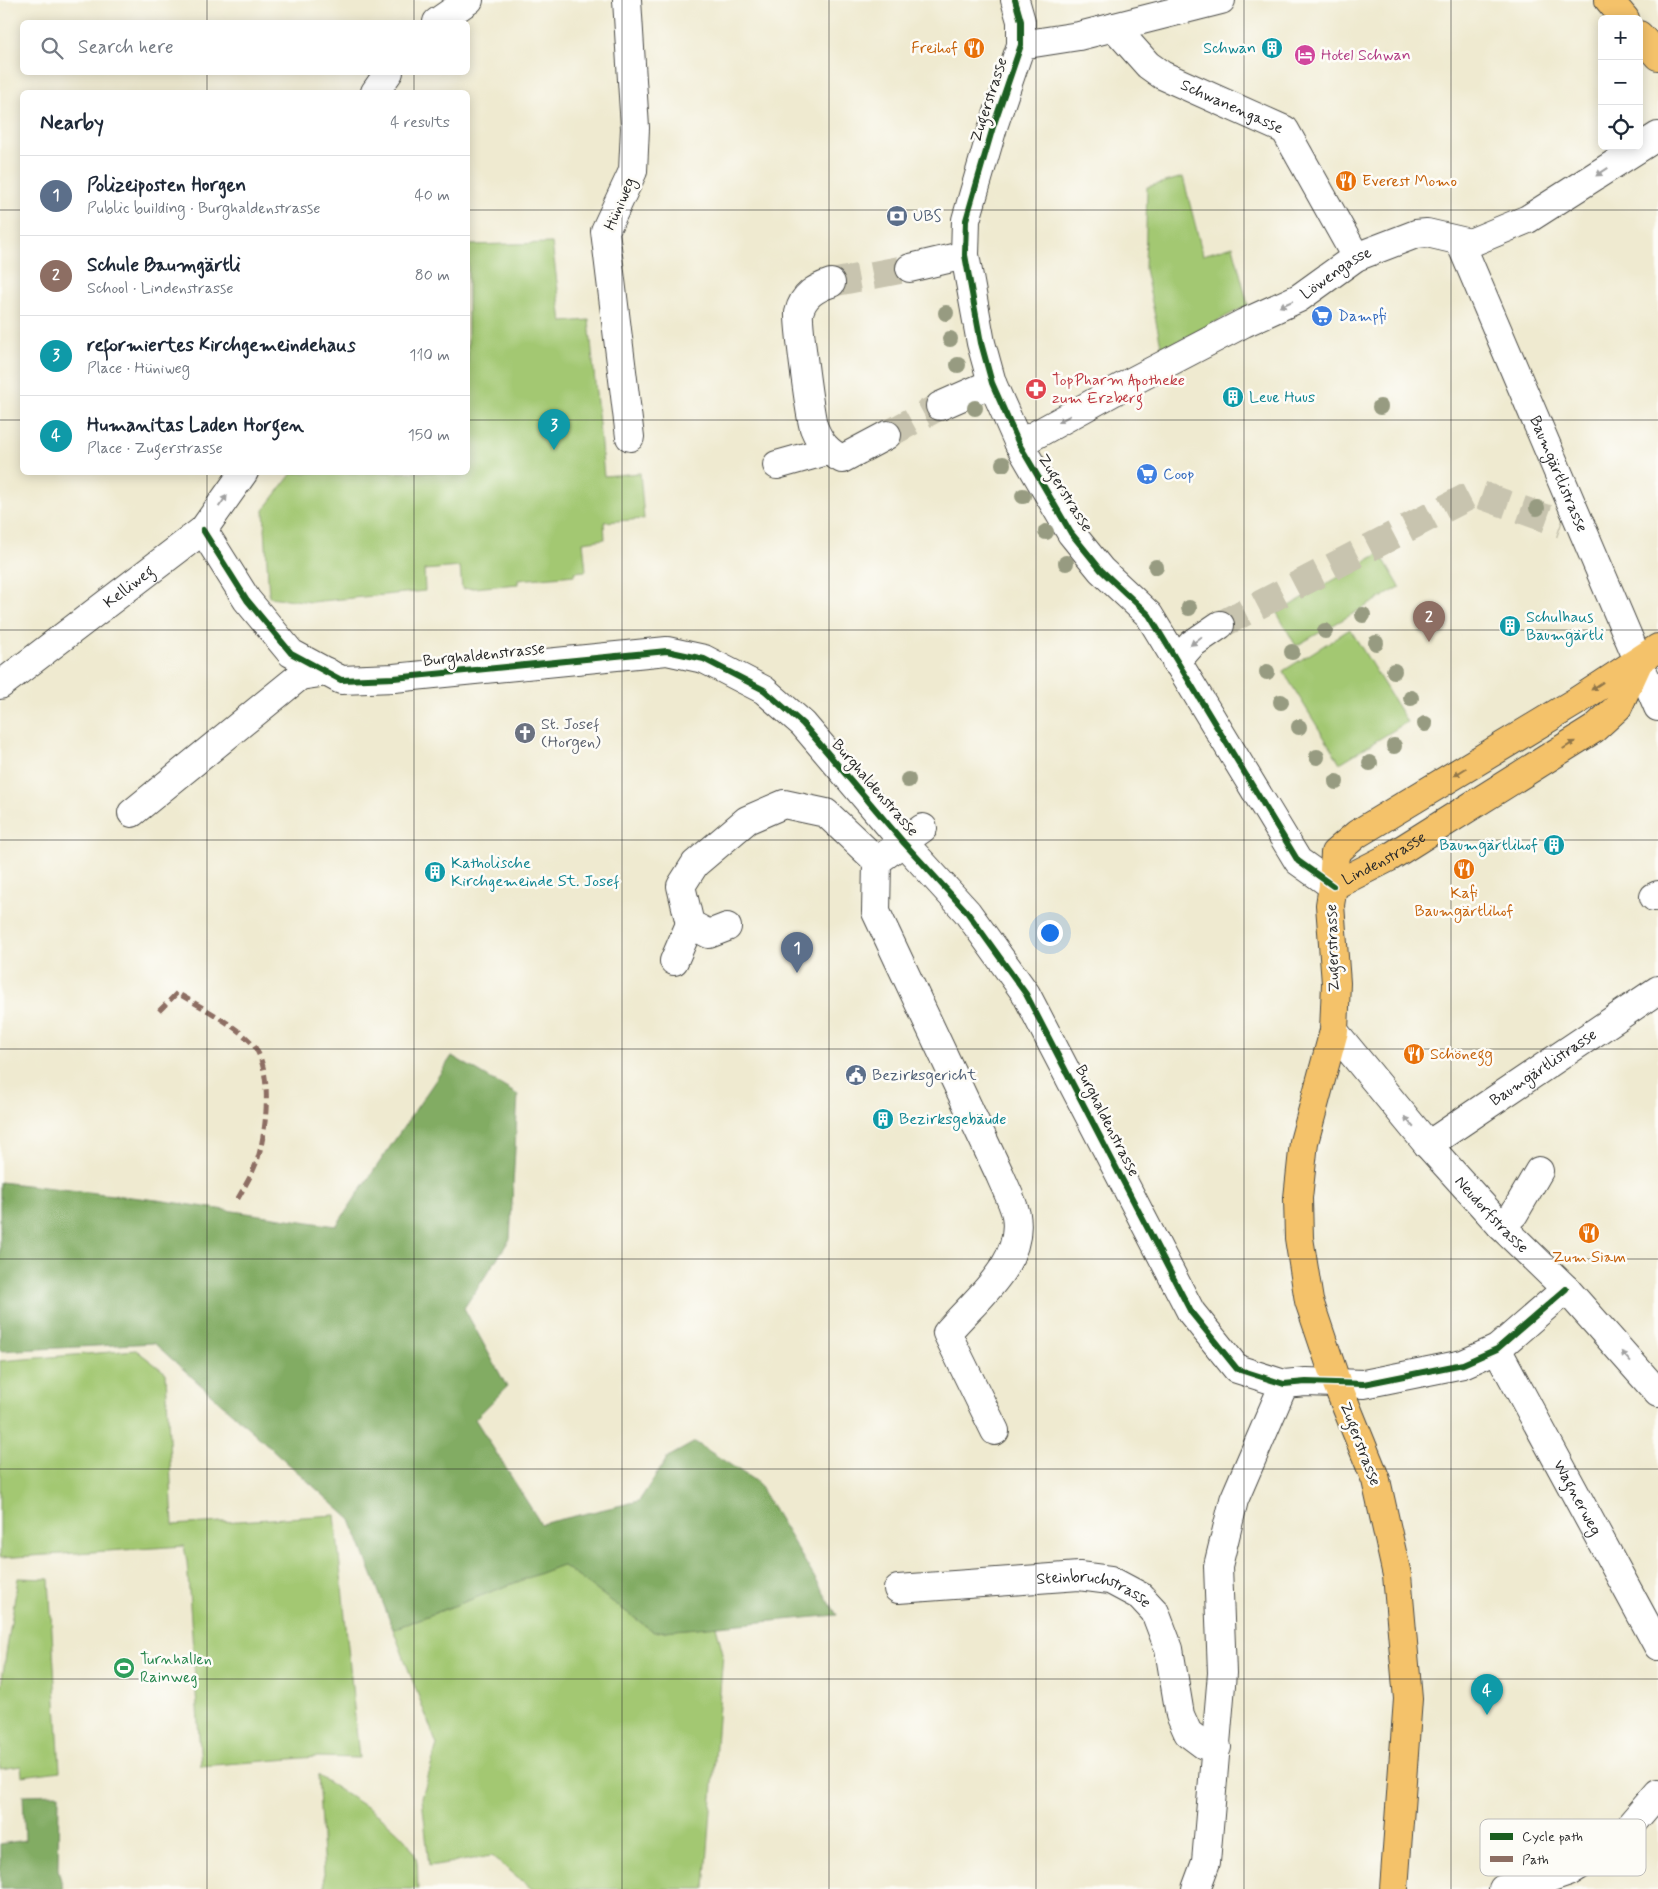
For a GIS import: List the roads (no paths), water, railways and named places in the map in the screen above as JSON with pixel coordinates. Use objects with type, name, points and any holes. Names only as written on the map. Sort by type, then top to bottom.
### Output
[{"type":"main road","points":[[1643,39],[1658,56]]},
{"type":"main road","name":"Lindenstrasse","points":[[1649,654],[1618,707],[1594,729],[1390,857],[1334,886],[1335,852],[1357,834],[1649,654]]},
{"type":"main road","name":"Zugerstrasse","points":[[1334,886],[1330,905],[1336,983],[1334,1031],[1304,1142],[1298,1198],[1299,1238],[1309,1301],[1337,1384],[1376,1480],[1397,1575],[1408,1699],[1394,1889]]},
{"type":"street","points":[[440,20],[469,0]]},
{"type":"street","name":"Hüniweg","points":[[627,0],[635,128],[633,171],[605,231],[630,437]]},
{"type":"street","points":[[1015,0],[1021,21],[1021,45]]},
{"type":"street","name":"Zugerstrasse","points":[[1221,0],[1114,28],[1021,45],[993,127],[966,220],[965,255],[981,343],[992,383],[1019,444],[1071,533],[1101,570],[1149,615],[1298,861],[1334,886]]},
{"type":"street","name":"Schwanengasse","points":[[1114,28],[1148,65],[1162,75],[1285,130],[1356,258]]},
{"type":"street","points":[[376,90],[387,75]]},
{"type":"street","name":"Löwengasse","points":[[1019,444],[1131,382],[1244,323],[1299,298],[1356,258],[1416,234],[1427,233],[1470,243],[1528,219],[1658,136]]},
{"type":"street","name":"Baumgärtlistrasse","points":[[1460,242],[1542,438],[1574,530],[1649,654],[1658,707]]},
{"type":"street","points":[[910,268],[965,255]]},
{"type":"street","points":[[831,283],[812,290],[800,312],[799,331],[813,428],[827,451],[842,459],[888,435]]},
{"type":"street","points":[[940,406],[992,383]]},
{"type":"street","points":[[777,465],[827,451]]},
{"type":"street","name":"Kelliweg","points":[[0,686],[203,530],[242,475]]},
{"type":"street","name":"Burghaldenstrasse","points":[[203,530],[247,600],[291,653],[341,680],[394,678],[667,651],[704,658],[764,690],[803,724],[913,836],[1026,994],[1191,1312],[1238,1369],[1284,1384],[1306,1382],[1364,1384],[1463,1364],[1497,1349],[1566,1289]]},
{"type":"street","points":[[1176,662],[1192,644],[1220,625]]},
{"type":"street","points":[[132,813],[300,676],[327,672]]},
{"type":"street","points":[[674,962],[690,924],[681,886],[695,864],[747,820],[784,804],[826,813],[877,861],[876,912],[1000,1175],[1016,1214],[1015,1247],[1001,1273],[947,1333],[994,1431]]},
{"type":"street","points":[[877,861],[913,836]]},
{"type":"street","points":[[690,924],[709,934],[726,928]]},
{"type":"street","name":"Baumgärtlistrasse","points":[[1428,1145],[1658,990]]},
{"type":"street","name":"Neudorfstrasse","points":[[1334,1031],[1428,1145],[1501,1226],[1566,1289],[1658,1393]]},
{"type":"street","points":[[1501,1226],[1514,1214],[1539,1171]]},
{"type":"street","name":"Wagnerweg","points":[[1497,1349],[1658,1646]]},
{"type":"street","points":[[1196,1889],[1206,1862],[1217,1747],[1222,1673],[1218,1566],[1234,1500],[1284,1384]]},
{"type":"street","name":"Steinbruchstrasse","points":[[898,1589],[1079,1576],[1110,1580],[1140,1596],[1155,1612],[1169,1649],[1180,1715],[1188,1733],[1204,1745],[1217,1747]]},
{"type":"street","points":[[1636,1819],[1658,1793]]},
{"type":"street","points":[[1504,1889],[1534,1884],[1557,1876]]},
{"type":"tunnel","points":[[831,283],[910,268]]},
{"type":"tunnel","points":[[887,435],[940,406]]},
{"type":"tunnel","points":[[1220,625],[1475,493],[1562,524]]},
{"type":"place","name":"Freihof","points":[[974,48]]},
{"type":"place","name":"Schwan","points":[[1272,48]]},
{"type":"place","name":"Hotel Schwan","points":[[1305,55]]},
{"type":"place","name":"Everest Momo","points":[[1346,181]]},
{"type":"place","name":"UBS","points":[[897,216]]},
{"type":"place","name":"Dampfi","points":[[1322,316]]},
{"type":"place","name":"TopPharm Apotheke zum Erzberg","points":[[1036,389]]},
{"type":"place","name":"Leue Huus","points":[[1233,397]]},
{"type":"place","name":"reformiertes Kirchgemeindehaus","points":[[554,450]]},
{"type":"place","name":"Coop","points":[[1147,474]]},
{"type":"place","name":"Schulhaus Baumgärtli","points":[[1510,626]]},
{"type":"place","name":"Schule Baumgärtli","points":[[1429,642]]},
{"type":"place","name":"St. Josef (Horgen)","points":[[525,733]]},
{"type":"place","name":"Baumgärtlihof","points":[[1554,845]]},
{"type":"place","name":"Kafi Baumgärtlihof","points":[[1464,869]]},
{"type":"place","name":"Katholische Kirchgemeinde St. Josef","points":[[435,872]]},
{"type":"place","name":"Polizeiposten Horgen","points":[[797,973]]},
{"type":"place","name":"Schönegg","points":[[1414,1054]]},
{"type":"place","name":"Bezirksgericht","points":[[856,1075]]},
{"type":"place","name":"Bezirksgebäude","points":[[883,1119]]},
{"type":"place","name":"Zum Siam","points":[[1589,1233]]},
{"type":"place","name":"Turnhallen Rainweg","points":[[124,1668]]},
{"type":"place","name":"Humanitas Laden Horgen","points":[[1487,1715]]}]
